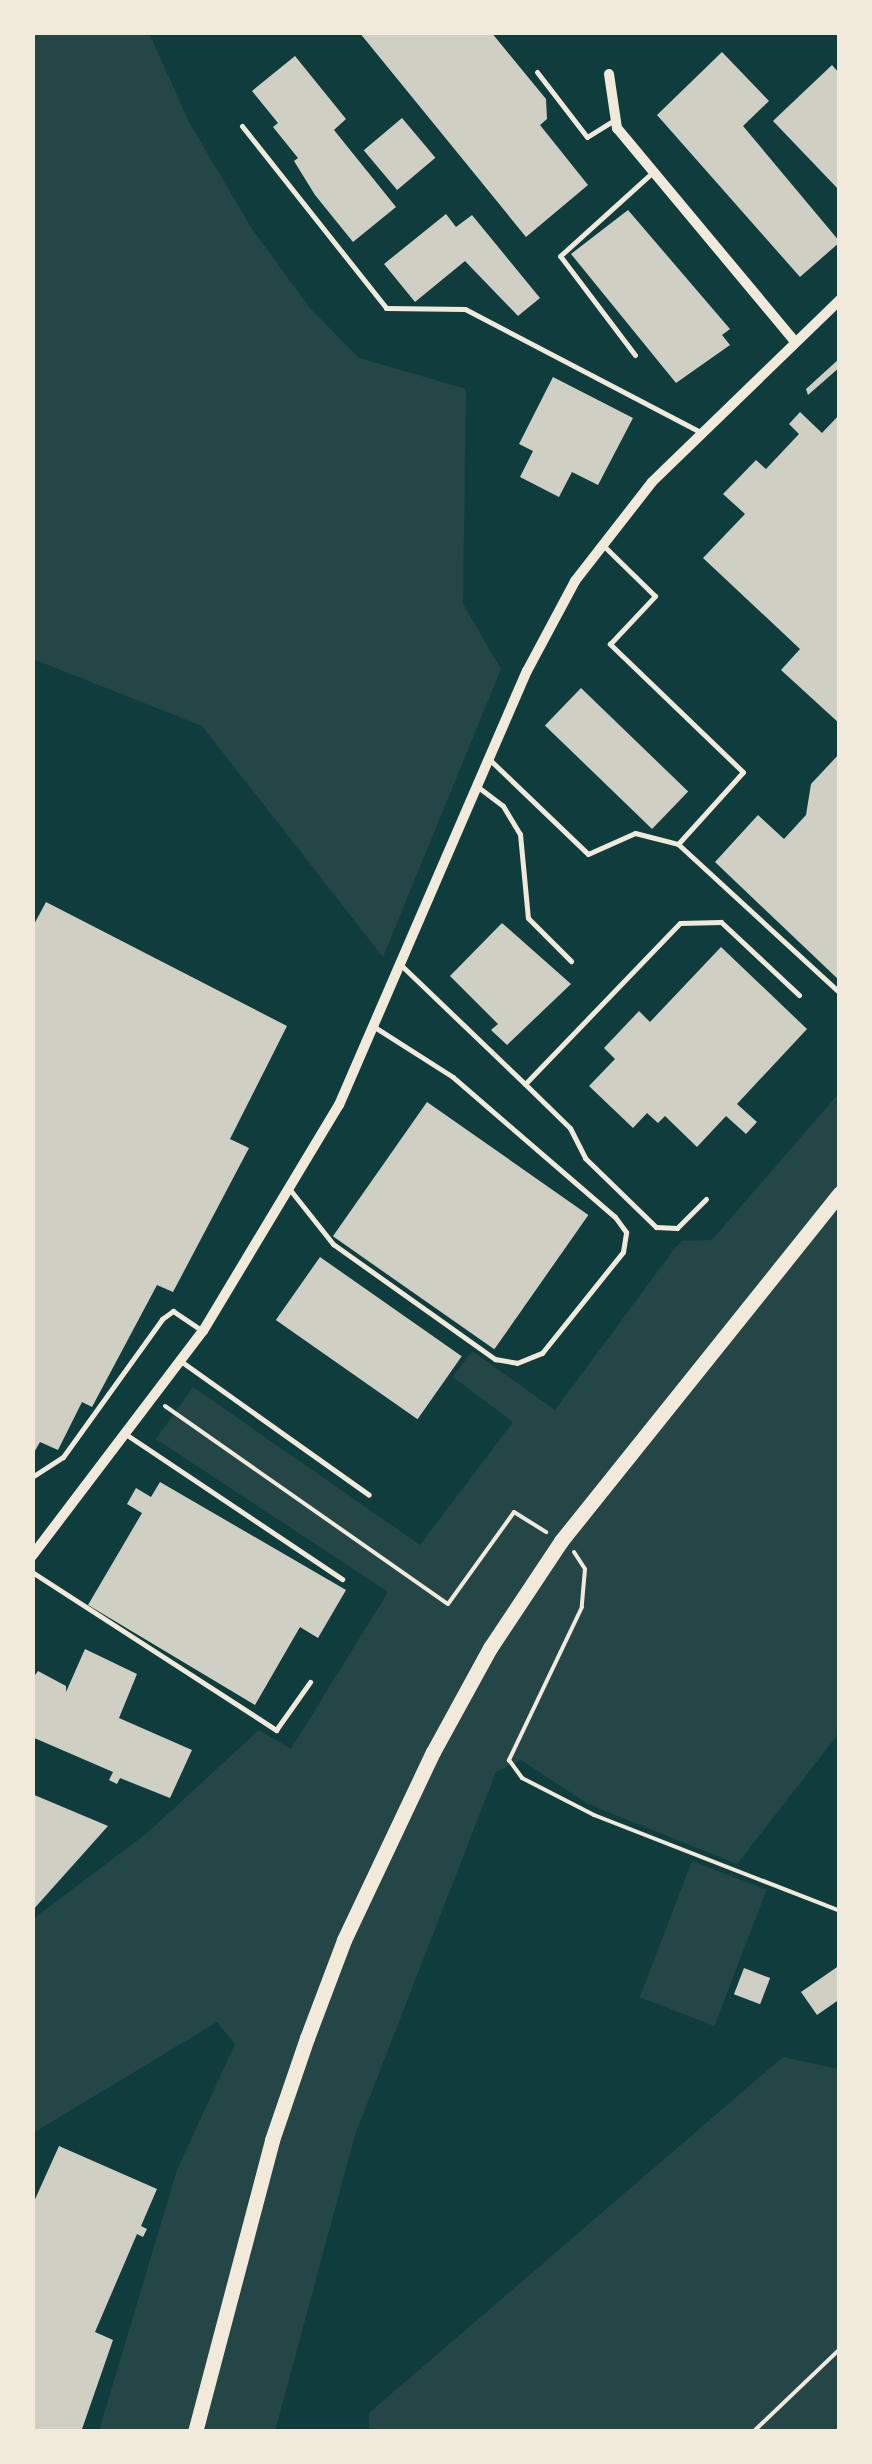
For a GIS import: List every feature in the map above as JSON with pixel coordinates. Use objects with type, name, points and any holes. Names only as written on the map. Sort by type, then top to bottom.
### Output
[{"type":"main road","points":[[195,2432],[272,2140],[344,1940],[464,1695],[561,1541],[840,1193]]},
{"type":"street","points":[[609,74],[614,120],[795,342]]},
{"type":"street","points":[[34,1552],[182,1362],[291,1191],[376,1028],[488,760],[549,626],[601,543],[700,432],[840,300]]},
{"type":"lane","points":[[536,72],[587,137],[614,120]]},
{"type":"lane","points":[[242,126],[386,308],[465,309],[700,432]]},
{"type":"lane","points":[[635,354],[560,256],[653,172]]},
{"type":"lane","points":[[601,543],[655,596],[610,644],[743,772],[678,844]]},
{"type":"lane","points":[[488,760],[588,854],[635,833],[678,844],[840,993]]},
{"type":"lane","points":[[478,788],[504,806],[520,834],[528,918],[571,961]]},
{"type":"lane","points":[[525,1084],[680,923],[721,922],[800,995]]},
{"type":"lane","points":[[403,967],[570,1128],[585,1158],[656,1226],[677,1228],[706,1199]]},
{"type":"lane","points":[[291,1191],[333,1244],[495,1359],[517,1364],[542,1353],[623,1252],[626,1232],[615,1217],[452,1077],[376,1028]]},
{"type":"lane","points":[[32,1476],[62,1457],[162,1319],[173,1312],[203,1332]]},
{"type":"lane","points":[[182,1362],[369,1494]]},
{"type":"lane","points":[[127,1435],[342,1579]]},
{"type":"lane","points":[[32,1572],[276,1730],[310,1682]]},
{"type":"path","points":[[154,1399],[448,1604],[514,1512],[561,1541],[585,1569],[582,1607],[508,1760],[522,1778],[594,1815],[840,1911]]},
{"type":"path","points":[[754,2432],[840,2349]]},
{"type":"shaded area","points":[[32,33],[149,33],[189,122],[252,229],[309,307],[359,358],[466,389],[463,604],[501,669],[383,957],[202,726],[33,659]]},
{"type":"shaded area","points":[[839,1093],[839,1733],[737,1864],[588,1804],[521,1760],[496,1772],[355,2135],[275,2431],[99,2431],[177,2170],[235,2044],[217,2022],[33,2133],[33,1919],[146,1834],[259,1730],[291,1749],[388,1592],[156,1439],[193,1387],[420,1545],[513,1422],[453,1377],[472,1351],[555,1410],[675,1248],[682,1241],[712,1240]]},
{"type":"shaded area","points":[[692,1861],[767,1890],[714,2026],[640,1997]]},
{"type":"shaded area","points":[[783,2057],[839,2069],[839,2431],[369,2432],[369,2413]]},
{"type":"building","points":[[359,32],[491,32],[546,99],[547,119],[540,125],[588,185],[526,237]]},
{"type":"building","points":[[722,52],[769,101],[743,126],[840,242],[800,277],[657,115]]},
{"type":"building","points":[[295,56],[346,119],[334,130],[396,207],[353,242],[315,195],[294,161],[298,158],[273,127],[278,123],[252,91]]},
{"type":"building","points":[[832,65],[840,74],[840,191],[773,121]]},
{"type":"building","points":[[402,118],[435,158],[397,190],[364,150]]},
{"type":"building","points":[[628,210],[730,329],[722,335],[730,345],[676,383],[571,254]]},
{"type":"building","points":[[446,214],[456,227],[472,215],[540,298],[518,316],[465,261],[415,302],[384,264]]},
{"type":"building","points":[[840,358],[840,367],[808,395],[806,389]]},
{"type":"building","points":[[553,377],[633,418],[598,485],[572,472],[559,497],[520,477],[533,451],[519,444]]},
{"type":"building","points":[[800,412],[822,433],[840,414],[840,724],[781,670],[800,649],[703,558],[745,514],[723,494],[756,460],[766,469],[799,434],[789,424]]},
{"type":"building","points":[[581,688],[688,792],[652,829],[545,725]]},
{"type":"building","points":[[840,753],[840,981],[715,862],[758,815],[784,839],[806,815],[811,784]]},
{"type":"building","points":[[46,902],[287,1026],[230,1139],[249,1148],[173,1292],[157,1285],[92,1407],[82,1402],[58,1450],[40,1442],[32,1456],[32,928]]},
{"type":"building","points":[[502,923],[571,984],[507,1045],[491,1030],[498,1024],[450,976]]},
{"type":"building","points":[[721,947],[807,1029],[737,1104],[757,1122],[746,1134],[726,1116],[697,1147],[665,1116],[658,1123],[647,1113],[633,1128],[589,1086],[615,1059],[604,1048],[639,1011],[650,1022]]},
{"type":"building","points":[[427,1102],[588,1215],[494,1349],[333,1236]]},
{"type":"building","points":[[320,1257],[462,1356],[418,1419],[276,1320]]},
{"type":"building","points":[[160,1482],[346,1590],[318,1638],[300,1627],[255,1705],[88,1605],[142,1513],[127,1504],[136,1488],[151,1497]]},
{"type":"building","points":[[85,1649],[137,1674],[119,1718],[192,1750],[170,1798],[120,1778],[117,1784],[109,1780],[113,1772],[32,1737],[32,1679],[38,1671],[66,1686],[66,1692]]},
{"type":"building","points":[[32,1794],[108,1826],[32,1911]]},
{"type":"building","points":[[840,1965],[840,1999],[817,2015],[801,1992]]},
{"type":"building","points":[[744,1968],[770,1978],[760,2004],[734,1994]]},
{"type":"building","points":[[59,2146],[157,2189],[141,2226],[147,2229],[143,2237],[137,2234],[95,2332],[113,2340],[81,2432],[32,2432],[32,2206]]}]
